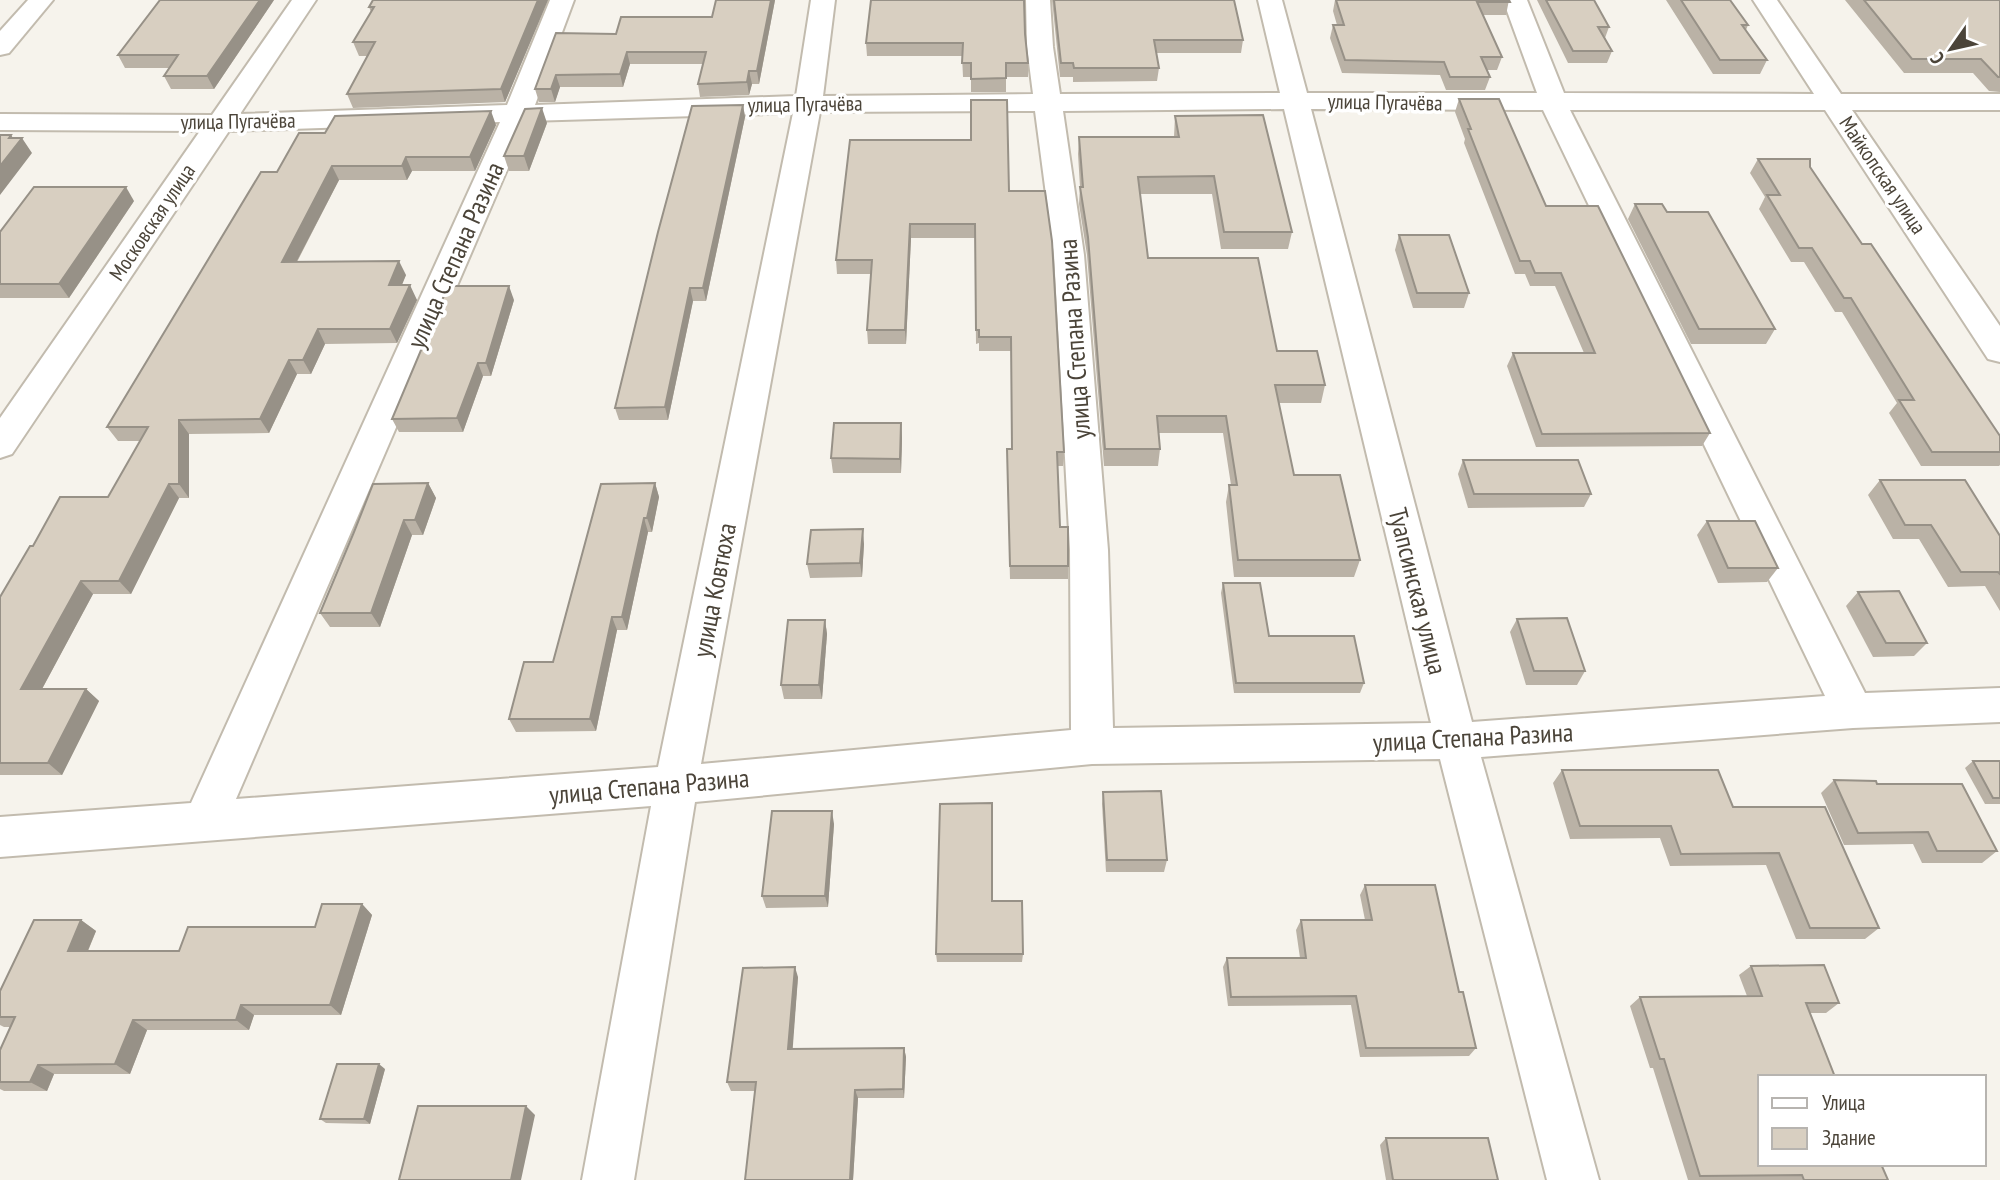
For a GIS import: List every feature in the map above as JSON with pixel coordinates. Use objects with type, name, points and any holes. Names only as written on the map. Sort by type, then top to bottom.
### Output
[{"type":"street","points":[[0,47],[41,0]]},
{"type":"street","name":"Московская улица","points":[[0,444],[304,0]]},
{"type":"street","points":[[518,112],[562,0]]},
{"type":"street","name":"улица Ковтюха","points":[[608,1180],[676,785],[808,104],[822,0]]},
{"type":"street","points":[[1038,0],[1040,47],[1049,102]]},
{"type":"street","name":"Туапсинская улица","points":[[1270,0],[1456,741],[1573,1180]]},
{"type":"street","points":[[1515,0],[1548,78],[1553,103],[1853,711]]},
{"type":"street","name":"Майкопская улица","points":[[1765,0],[2000,351]]},
{"type":"street","name":"улица Пугачёва","points":[[0,122],[220,123],[808,104],[1833,100],[2000,102]]},
{"type":"street","name":"улица Степана Разина","points":[[1049,102],[1069,255],[1089,550],[1092,746]]},
{"type":"street","name":"улица Степана Разина","points":[[205,820],[518,112]]},
{"type":"street","name":"улица Степана Разина","points":[[0,837],[676,785],[1092,746],[1456,741],[1853,711],[2000,705]]},
{"type":"building","points":[[160,0],[260,0],[207,76],[164,76],[178,55],[118,55]]},
{"type":"building","points":[[373,0],[538,0],[501,89],[347,94],[375,42],[353,42],[374,7],[369,7]]},
{"type":"building","points":[[716,0],[771,0],[757,71],[749,71],[747,82],[698,84],[706,52],[627,52],[620,74],[556,75],[551,89],[535,89],[556,33],[616,34],[621,17],[712,17]]},
{"type":"building","points":[[871,0],[1024,0],[1028,63],[1006,63],[1006,78],[971,79],[971,63],[962,63],[963,43],[866,43]]},
{"type":"building","points":[[1054,0],[1234,0],[1243,40],[1154,40],[1159,68],[1074,68],[1073,63],[1061,63]]},
{"type":"building","points":[[1336,0],[1509,0],[1510,2],[1477,2],[1502,57],[1481,57],[1490,77],[1450,77],[1444,62],[1345,60],[1333,25],[1344,25]]},
{"type":"building","points":[[1546,0],[1594,0],[1609,27],[1598,27],[1612,51],[1573,51]]},
{"type":"building","points":[[1681,0],[1730,0],[1748,25],[1742,25],[1767,60],[1720,60]]},
{"type":"building","points":[[1864,0],[2000,0],[2000,77],[1981,59],[1912,59]]},
{"type":"building","points":[[1459,99],[1499,99],[1546,206],[1598,206],[1710,433],[1542,434],[1513,353],[1595,353],[1561,273],[1535,273],[1530,261],[1520,261],[1468,129],[1471,129]]},
{"type":"building","points":[[971,100],[1007,100],[1009,191],[1045,191],[1052,241],[1064,452],[1057,452],[1060,527],[1068,527],[1068,566],[1010,566],[1007,449],[1012,449],[1011,337],[979,337],[979,330],[976,330],[975,224],[910,224],[905,330],[867,330],[872,260],[836,260],[850,140],[971,140]]},
{"type":"building","points":[[743,105],[703,288],[690,288],[665,407],[615,408],[692,106]]},
{"type":"building","points":[[542,108],[524,156],[504,156],[525,109]]},
{"type":"building","points":[[491,111],[470,157],[406,157],[402,166],[332,166],[282,262],[399,261],[389,285],[410,285],[390,329],[318,329],[303,360],[289,360],[260,419],[179,420],[179,484],[169,484],[119,581],[81,581],[21,689],[86,689],[48,763],[0,763],[0,597],[60,497],[108,497],[148,427],[107,427],[261,172],[277,172],[299,133],[325,133],[335,116]]},
{"type":"building","points":[[1263,115],[1292,232],[1224,232],[1214,176],[1138,177],[1148,258],[1258,258],[1277,351],[1317,351],[1325,385],[1275,385],[1294,475],[1340,475],[1360,560],[1238,560],[1229,485],[1237,485],[1226,416],[1157,416],[1160,449],[1105,449],[1088,237],[1080,187],[1083,187],[1079,137],[1179,137],[1175,116]]},
{"type":"building","points":[[0,135],[22,138],[0,166]]},
{"type":"building","points":[[1758,159],[1810,159],[1810,167],[1862,244],[1871,244],[2000,436],[2000,452],[1932,452],[1899,400],[1914,400],[1851,298],[1844,298],[1812,248],[1799,248],[1767,195],[1780,195]]},
{"type":"building","points":[[34,187],[126,187],[59,284],[0,284],[0,232]]},
{"type":"building","points":[[1635,204],[1662,204],[1667,212],[1708,212],[1775,329],[1699,329]]},
{"type":"building","points":[[1399,235],[1449,235],[1469,293],[1417,293]]},
{"type":"building","points":[[448,286],[509,286],[486,363],[478,363],[457,418],[392,419]]},
{"type":"building","points":[[834,423],[901,423],[900,459],[831,458]]},
{"type":"building","points":[[1463,460],[1578,460],[1591,494],[1474,494]]},
{"type":"building","points":[[1880,480],[1965,480],[2000,536],[2000,574],[1961,572],[1931,525],[1905,525]]},
{"type":"building","points":[[428,483],[415,520],[404,520],[371,613],[320,613],[373,484]]},
{"type":"building","points":[[655,483],[647,518],[644,518],[622,617],[612,617],[590,719],[509,719],[524,662],[553,662],[601,484]]},
{"type":"building","points":[[1707,521],[1755,521],[1778,568],[1728,568]]},
{"type":"building","points":[[863,529],[860,563],[807,564],[811,530]]},
{"type":"building","points":[[1223,583],[1260,583],[1269,636],[1354,636],[1364,683],[1236,683]]},
{"type":"building","points":[[1899,591],[1927,643],[1886,643],[1858,592]]},
{"type":"building","points":[[1567,618],[1585,671],[1534,671],[1517,619]]},
{"type":"building","points":[[788,620],[825,620],[819,685],[781,685]]},
{"type":"building","points":[[1973,761],[2000,761],[2000,798],[1993,798]]},
{"type":"building","points":[[1562,770],[1718,770],[1733,807],[1825,807],[1879,928],[1810,928],[1779,853],[1681,854],[1671,826],[1580,826]]},
{"type":"building","points":[[1834,780],[1876,781],[1877,784],[1962,784],[1997,851],[1937,851],[1928,832],[1858,833]]},
{"type":"building","points":[[1161,791],[1167,860],[1107,860],[1103,792]]},
{"type":"building","points":[[992,803],[992,901],[1022,901],[1023,954],[936,954],[940,804]]},
{"type":"building","points":[[772,811],[832,811],[825,896],[762,896]]},
{"type":"building","points":[[1365,885],[1435,885],[1459,992],[1463,992],[1476,1048],[1366,1048],[1356,996],[1231,997],[1227,958],[1306,958],[1301,920],[1372,920]]},
{"type":"building","points":[[322,904],[362,904],[330,1005],[241,1005],[236,1020],[133,1020],[115,1064],[38,1065],[30,1082],[0,1082],[0,1050],[15,1017],[0,1017],[0,991],[34,920],[81,920],[68,951],[179,951],[188,927],[315,927]]},
{"type":"building","points":[[1824,965],[1839,1003],[1806,1003],[1834,1075],[1758,1075],[1758,1166],[1882,1166],[1888,1180],[1804,1180],[1802,1175],[1700,1176],[1664,1059],[1660,1059],[1640,997],[1762,996],[1751,966]]},
{"type":"building","points":[[795,967],[788,1049],[904,1048],[903,1089],[855,1090],[850,1180],[745,1180],[756,1082],[727,1082],[743,968]]},
{"type":"building","points":[[337,1064],[379,1064],[364,1119],[320,1119]]},
{"type":"building","points":[[418,1106],[526,1106],[511,1180],[399,1180]]},
{"type":"building","points":[[1386,1138],[1488,1138],[1498,1180],[1393,1180]]}]
